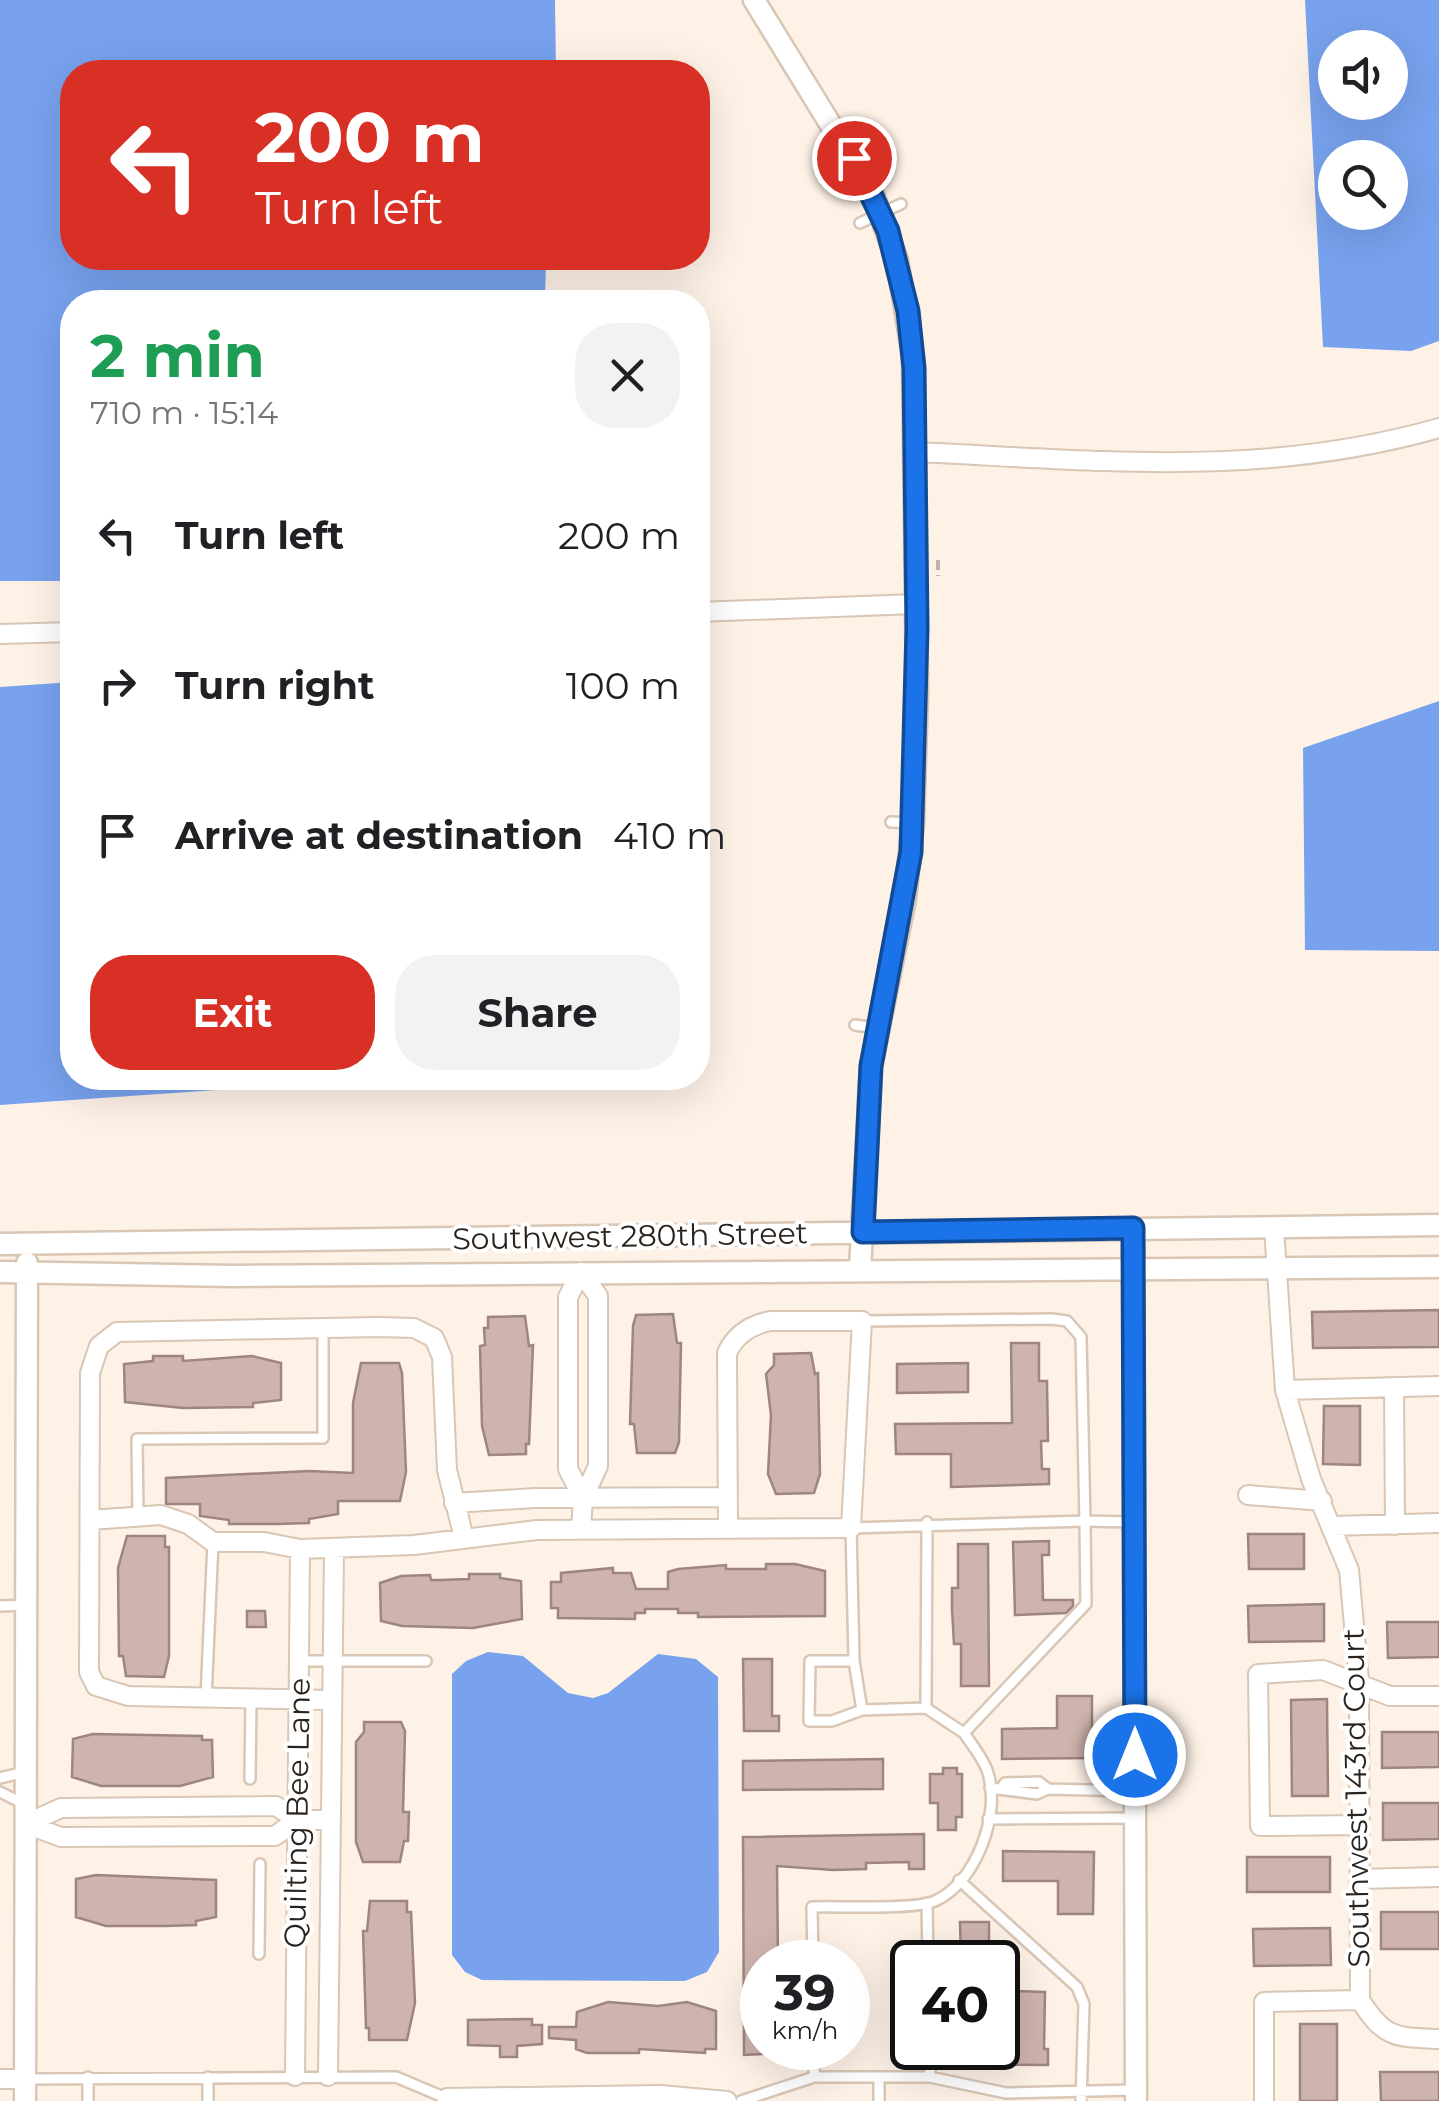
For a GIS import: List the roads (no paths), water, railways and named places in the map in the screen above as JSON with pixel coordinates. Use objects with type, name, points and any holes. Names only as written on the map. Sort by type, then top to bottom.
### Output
[{"type":"street","points":[[754,0],[854,158],[891,208],[908,311],[915,452],[913,823],[904,899],[878,1028],[865,1137],[860,1269]]},
{"type":"street","points":[[915,452],[1152,464],[1249,463],[1346,450],[1439,428]]},
{"type":"street","points":[[710,612],[916,604]]},
{"type":"street","points":[[0,634],[60,632]]},
{"type":"street","name":"Southwest 280th Street","points":[[0,1244],[1439,1225]]},
{"type":"street","points":[[1133,1228],[1136,2096]]},
{"type":"street","name":"Southwest 143rd Court","points":[[1274,1228],[1284,1390],[1349,1570],[1359,1681],[1360,2000],[1375,2025],[1395,2038],[1439,2039]]},
{"type":"street","points":[[583,1498],[568,1469],[568,1297],[581,1272],[584,1237]]},
{"type":"street","points":[[196,1242],[199,1276]]},
{"type":"street","points":[[25,2101],[27,1244]]},
{"type":"street","name":"Southwest 280th Street","points":[[0,1272],[199,1276],[1439,1267]]},
{"type":"street","points":[[581,1272],[598,1296],[598,1466],[583,1498],[581,1530]]},
{"type":"street","points":[[90,1520],[161,1515],[188,1524],[213,1542],[264,1542],[300,1550],[581,1530],[851,1528],[862,1321],[757,1324],[732,1343],[727,1353],[728,1528]]},
{"type":"street","points":[[332,1700],[128,1696],[96,1686],[89,1672],[90,1373],[99,1346],[117,1332],[414,1328],[434,1338],[442,1357],[447,1470],[464,1538]]},
{"type":"street","points":[[1284,1390],[1439,1386]]},
{"type":"street","points":[[1394,1389],[1395,1524]]},
{"type":"street","points":[[1248,1495],[1322,1502]]},
{"type":"street","points":[[454,1503],[728,1497]]},
{"type":"street","points":[[1332,1526],[1439,1524]]},
{"type":"street","name":"Quilting Bee Lane","points":[[295,2076],[300,1550]]},
{"type":"street","name":"Quilting Bee Lane","points":[[328,2076],[334,1550]]},
{"type":"street","points":[[1359,1825],[1260,1826],[1258,1674],[1323,1670],[1390,1696],[1439,1696]]},
{"type":"street","points":[[25,1814],[61,1808],[276,1806],[297,1820],[331,1820]]},
{"type":"street","points":[[25,1814],[61,1837],[275,1836],[297,1820]]},
{"type":"street","points":[[1359,1879],[1439,1877]]},
{"type":"street","points":[[1264,2101],[1264,2002],[1360,2000]]},
{"type":"street","points":[[0,2079],[25,2078]]},
{"type":"street","points":[[448,2099],[660,2096],[726,2101]]},
{"type":"lane","points":[[860,223],[891,208]]},
{"type":"lane","points":[[891,822],[913,823]]},
{"type":"lane","points":[[856,1025],[878,1028]]},
{"type":"lane","points":[[862,1321],[1052,1319],[1076,1328],[1081,1338],[1086,1604],[964,1733]]},
{"type":"lane","points":[[138,1515],[137,1439],[323,1438],[323,1328]]},
{"type":"lane","points":[[862,1710],[854,1661],[851,1528],[926,1522],[1134,1522]]},
{"type":"lane","points":[[926,1522],[926,1708]]},
{"type":"lane","points":[[206,1698],[213,1542]]},
{"type":"lane","points":[[0,1606],[26,1606]]},
{"type":"lane","points":[[299,1661],[426,1662]]},
{"type":"lane","points":[[813,1940],[812,1906],[938,1900],[979,1852],[996,1789],[964,1733],[926,1708],[862,1710],[832,1721],[809,1721],[810,1662],[854,1661]]},
{"type":"lane","points":[[250,1779],[251,1699]]},
{"type":"lane","points":[[0,1778],[24,1772]]},
{"type":"lane","points":[[996,1789],[1005,1783],[1039,1782],[1048,1789]]},
{"type":"lane","points":[[996,1789],[1037,1794],[1048,1789],[1136,1791]]},
{"type":"lane","points":[[0,1792],[25,1814]]},
{"type":"lane","points":[[1036,1818],[1037,1794]]},
{"type":"lane","points":[[988,1819],[1136,1818]]},
{"type":"lane","points":[[260,1864],[260,1954]]},
{"type":"lane","points":[[959,1880],[1077,1987],[1084,2004],[1081,2096]]},
{"type":"lane","points":[[928,1903],[928,1940]]},
{"type":"lane","points":[[814,2070],[814,2077]]},
{"type":"lane","points":[[930,2070],[930,2077]]},
{"type":"lane","points":[[208,2076],[208,2101]]},
{"type":"lane","points":[[25,2078],[396,2077],[448,2099]]},
{"type":"lane","points":[[742,2101],[814,2077],[930,2077],[1006,2092],[1136,2096]]},
{"type":"lane","points":[[88,2078],[88,2101]]},
{"type":"lane","points":[[879,2078],[879,2101]]},
{"type":"water","points":[[0,0],[555,0],[556,60],[60,60],[60,270],[546,270],[545,290],[60,290],[60,581],[0,581]]},
{"type":"water","points":[[1305,0],[1439,0],[1439,341],[1411,351],[1323,347]]},
{"type":"water","points":[[60,683],[60,1090],[217,1090],[0,1105],[0,687]]},
{"type":"water","points":[[1439,701],[1439,951],[1305,950],[1303,748]]},
{"type":"water","points":[[488,1652],[523,1656],[568,1693],[593,1698],[608,1693],[658,1654],[696,1659],[718,1677],[719,1952],[707,1972],[685,1981],[482,1980],[465,1972],[452,1955],[452,1674],[466,1661]]}]
